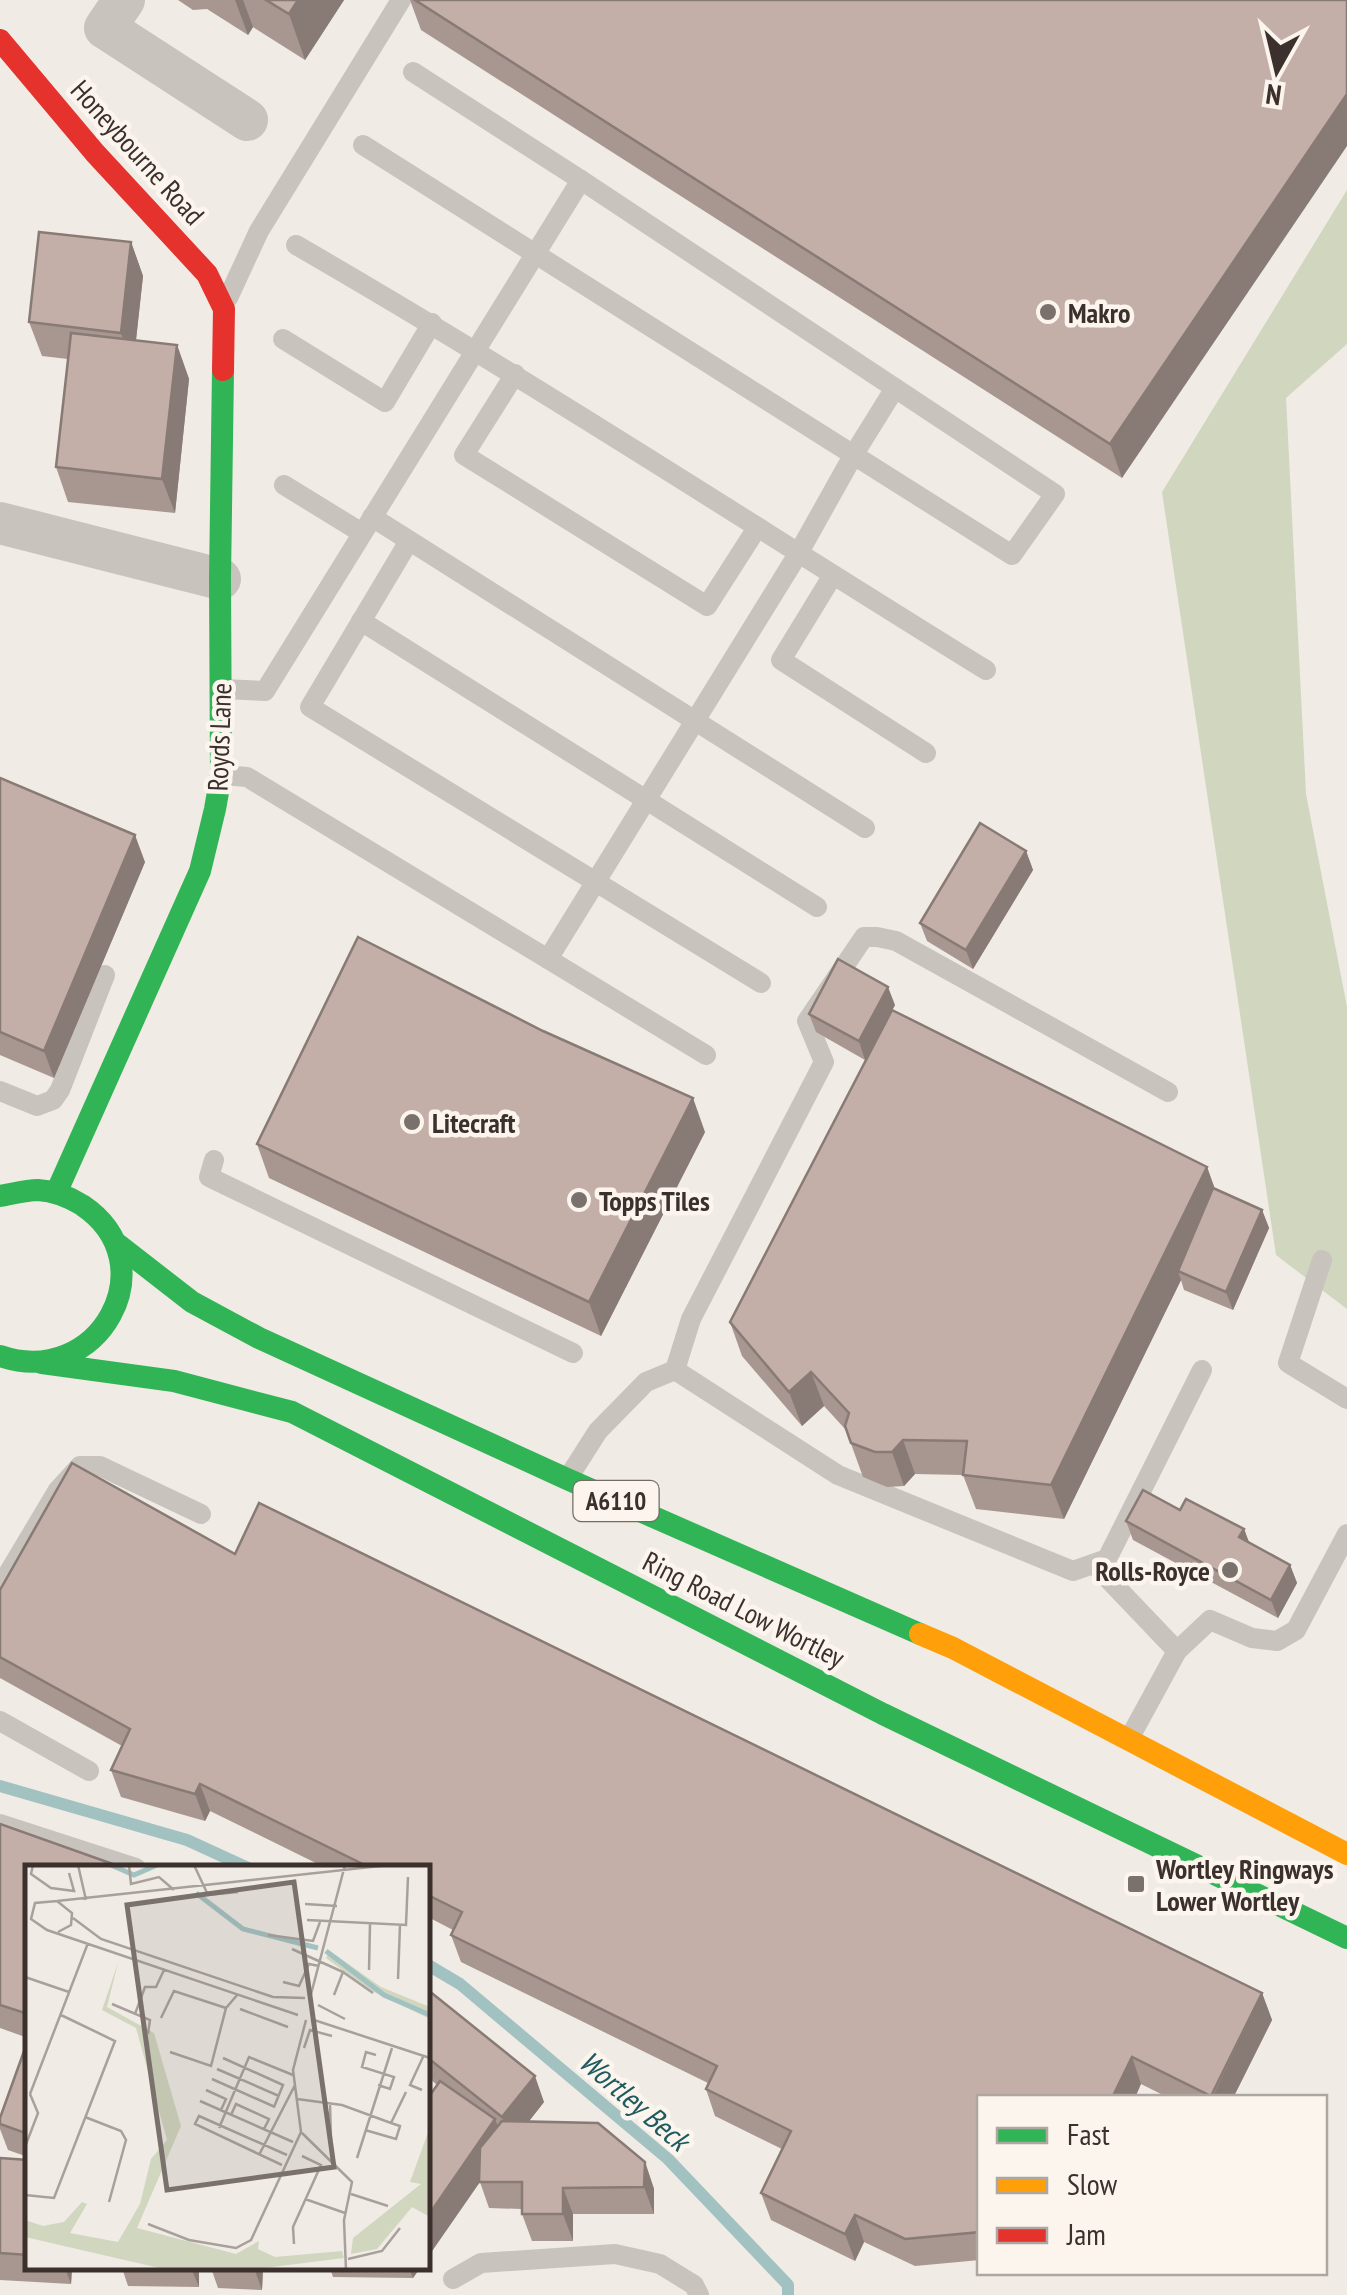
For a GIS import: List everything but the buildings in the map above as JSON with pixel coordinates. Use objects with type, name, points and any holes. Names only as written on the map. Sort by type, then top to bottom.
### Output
[{"type":"main road","name":"Honeybourne Road","points":[[0,40],[95,152],[207,274],[224,309]]},
{"type":"main road","name":"Royds Lane","points":[[57,1191],[108,1024],[200,871],[215,810],[221,775],[224,309]]},
{"type":"main road","points":[[6,1191],[57,1191]]},
{"type":"main road","name":"A6110","points":[[11,1364],[70,1356],[93,1341],[111,1320],[120,1293],[122,1265],[116,1243],[99,1218],[80,1201],[57,1191]]},
{"type":"main road","name":"Ring Road Low Wortley","points":[[116,1243],[192,1302],[259,1338],[567,1479],[953,1648],[1347,1854]]},
{"type":"main road","name":"Ring Road Low Wortley","points":[[11,1364],[174,1380],[292,1412],[883,1714],[1347,1938]]},
{"type":"street","points":[[124,0],[105,28],[247,120]]},
{"type":"street","points":[[0,523],[220,580]]},
{"type":"lane","points":[[224,309],[259,231],[401,0]]},
{"type":"lane","points":[[363,144],[1012,555],[1054,494],[412,72]]},
{"type":"lane","points":[[222,688],[264,691],[581,180]]},
{"type":"lane","points":[[296,246],[515,374],[986,670]]},
{"type":"lane","points":[[284,339],[384,402],[432,323]]},
{"type":"lane","points":[[515,374],[464,455],[707,606],[757,528]]},
{"type":"lane","points":[[548,958],[798,554],[895,388]]},
{"type":"lane","points":[[284,485],[410,541],[865,828]]},
{"type":"lane","points":[[410,541],[310,707],[761,983]]},
{"type":"lane","points":[[833,575],[781,660],[926,753]]},
{"type":"lane","points":[[361,621],[817,907]]},
{"type":"lane","points":[[221,775],[247,777],[706,1056]]},
{"type":"lane","points":[[675,1370],[691,1319],[824,1062],[807,1021],[864,937],[896,941],[1168,1092]]},
{"type":"lane","points":[[0,1091],[37,1106],[53,1100],[108,1024],[106,976]]},
{"type":"lane","points":[[214,1160],[209,1177],[573,1353]]},
{"type":"lane","points":[[1322,1260],[1288,1363],[1347,1398]]},
{"type":"lane","points":[[567,1479],[598,1431],[646,1382],[675,1370]]},
{"type":"lane","points":[[675,1370],[838,1474],[1074,1571],[1107,1559],[1202,1370]]},
{"type":"lane","points":[[0,1587],[58,1490],[80,1466],[100,1466],[201,1514]]},
{"type":"lane","points":[[1128,1740],[1177,1652],[1210,1620],[1264,1640],[1277,1641],[1296,1630],[1347,1534]]},
{"type":"lane","points":[[1094,1564],[1177,1652]]},
{"type":"lane","points":[[0,1721],[89,1770]]},
{"type":"lane","points":[[0,1824],[127,1865]]},
{"type":"lane","points":[[454,2279],[481,2262],[615,2254],[660,2264],[694,2285],[699,2295]]},
{"type":"green space","points":[[1347,190],[1347,344],[1286,398],[1306,794],[1347,1007],[1347,1309],[1276,1255],[1162,492]]},
{"type":"waterway","name":"Wortley Beck","points":[[0,1786],[187,1840],[241,1865]]},
{"type":"waterway","name":"Wortley Beck","points":[[430,1966],[460,1984],[668,2159],[788,2285],[788,2295]]},
{"type":"traffic: fast","points":[[57,1191],[200,871],[215,809],[221,775],[223,370]]},
{"type":"traffic: fast","points":[[0,1196],[44,1191],[82,1205],[108,1230],[120,1258],[120,1287],[111,1315],[92,1338],[67,1355],[36,1362],[0,1356]]},
{"type":"traffic: fast","points":[[116,1243],[192,1302],[259,1338],[920,1634]]},
{"type":"traffic: fast","points":[[42,1363],[174,1381],[292,1412],[883,1714],[1347,1938]]},
{"type":"traffic: slow","points":[[920,1634],[1347,1854]]},
{"type":"traffic: jam","points":[[0,40],[95,153],[207,274],[224,309],[223,370]]},
{"type":"place","name":"Makro","points":[[1048,312]]},
{"type":"place","name":"Litecraft","points":[[412,1122]]},
{"type":"place","name":"Topps Tiles","points":[[579,1200]]},
{"type":"place","name":"Rolls-Royce","points":[[1230,1570]]},
{"type":"place","name":"Wortley Ringways Lower Wortley","points":[[1136,1884]]}]
